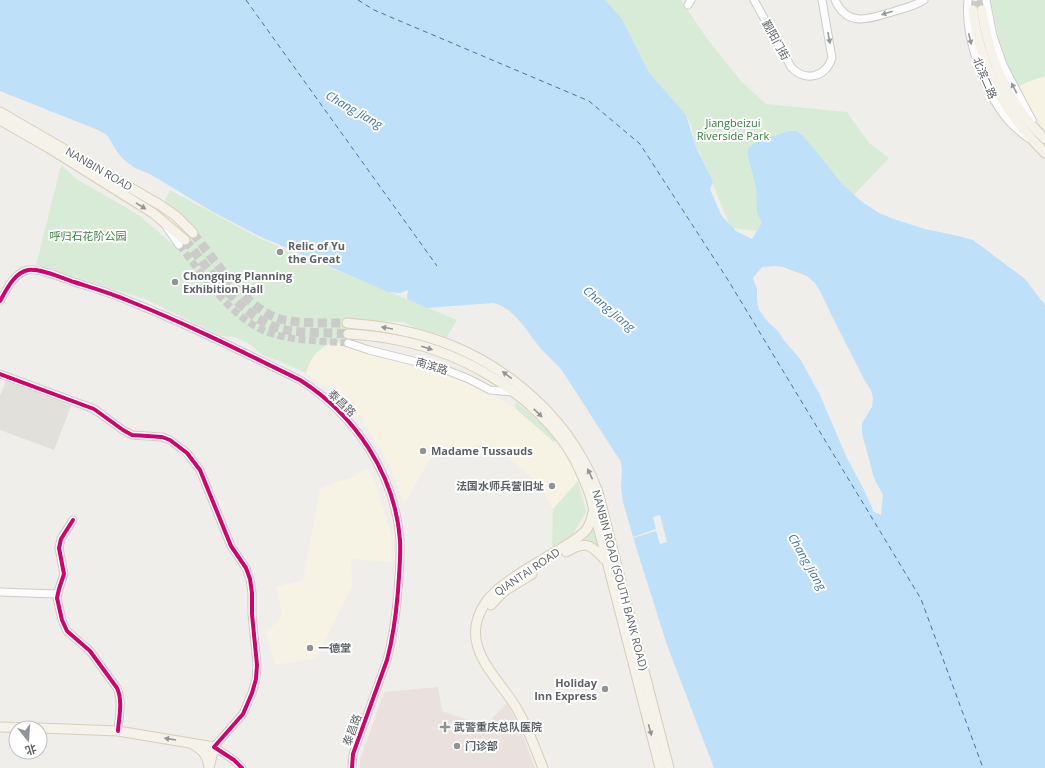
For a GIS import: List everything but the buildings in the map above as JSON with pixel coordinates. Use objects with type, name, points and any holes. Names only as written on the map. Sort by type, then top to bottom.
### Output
[{"type":"main road","points":[[1043,137],[1018,110],[1001,77],[978,10],[975,23],[982,53],[993,80],[1012,114],[1033,141],[1045,153]]},
{"type":"main road","name":"NANBIN ROAD","points":[[0,112],[163,207],[176,216],[193,233]]},
{"type":"main road","name":"NANBIN ROAD","points":[[0,120],[49,148],[159,217],[182,243]]},
{"type":"main road","points":[[159,217],[163,207]]},
{"type":"main road","name":"NANBIN ROAD (SOUTH BANK ROAD)","points":[[348,324],[378,326],[400,330],[427,338],[462,350],[500,370],[534,398],[550,414],[577,449],[593,478],[601,505],[638,651],[670,768]]},
{"type":"main road","name":"NANBIN ROAD (SOUTH BANK ROAD)","points":[[348,338],[379,337],[404,341],[446,354],[489,376],[514,392],[543,418],[571,452],[585,482],[660,768]]},
{"type":"main road","name":"QIANTAI ROAD","points":[[543,768],[523,720],[480,655],[476,642],[477,623],[480,611],[492,594],[507,582],[581,535],[590,523],[593,511]]},
{"type":"main road","name":"QIANTAI ROAD","points":[[549,768],[537,735],[518,700],[488,660],[482,640],[483,625],[490,606],[503,592],[576,546],[591,546],[605,560]]},
{"type":"main road","points":[[631,659],[637,656],[638,651]]},
{"type":"main road","points":[[637,683],[638,677],[642,677],[651,712],[658,723]]},
{"type":"main road","points":[[48,728],[118,731],[214,747],[209,768]]},
{"type":"main road","points":[[189,742],[205,754],[209,768]]},
{"type":"street","name":"觐阳门街","points":[[754,0],[791,67],[796,72],[809,77],[825,70],[830,64],[832,58],[822,0]]},
{"type":"street","points":[[835,0],[844,14],[860,20],[869,19],[916,5],[924,0]]},
{"type":"street","name":"北滨二路","points":[[968,0],[966,12],[970,38],[986,84],[1007,119],[1016,129],[1033,141]]},
{"type":"street","name":"北滨二路","points":[[986,0],[993,36],[1003,65],[1022,104],[1043,137]]},
{"type":"street","name":"泰昌路","points":[[0,301],[16,276],[31,270],[37,270],[128,300],[192,327],[300,380],[329,402],[355,429],[375,458],[392,499],[398,527],[401,554],[396,614],[391,644],[387,660],[353,754],[352,768]]},
{"type":"street","name":"南滨路","points":[[348,338],[369,350],[441,368],[469,379],[490,390],[514,392]]},
{"type":"street","points":[[0,374],[94,409],[132,435],[162,437],[170,440],[187,453],[200,470],[231,546],[246,568],[250,579],[252,593],[252,614],[258,665],[256,679],[243,714],[214,747],[234,760],[242,768]]},
{"type":"street","points":[[72,520],[61,538],[60,552],[64,574],[57,598],[64,626],[72,636],[90,651],[120,693],[121,700],[118,731]]},
{"type":"street","points":[[0,592],[57,594]]},
{"type":"shaded area","points":[[1045,76],[1045,128],[1017,87]]},
{"type":"shaded area","points":[[332,343],[347,344],[433,368],[470,382],[489,392],[515,408],[554,442],[555,441],[569,462],[578,481],[553,509],[537,481],[498,449],[490,445],[481,444],[429,460],[404,505],[398,486],[383,453],[363,423],[336,394],[306,373],[314,354]]},
{"type":"shaded area","points":[[6,381],[71,406],[54,450],[0,430],[0,396]]},
{"type":"shaded area","points":[[368,468],[376,484],[391,534],[391,562],[351,559],[352,586],[316,658],[275,665],[266,632],[278,621],[282,614],[276,587],[303,580],[320,489],[351,478]]},
{"type":"shaded area","name":"武警重庆总队医院","points":[[438,687],[442,711],[485,726],[507,703],[520,728],[535,768],[360,768],[360,760],[384,692]]},
{"type":"green space","name":"Jiangbeizui Riverside Park","points":[[592,0],[681,0],[708,40],[741,81],[766,104],[847,112],[869,143],[889,158],[849,200],[766,232],[731,228],[696,147],[691,125],[686,115],[648,71],[622,19],[606,12]]},
{"type":"green space","points":[[991,0],[1045,0],[1045,76],[1017,87],[1009,71],[999,39]]},
{"type":"green space","name":"呼归石花阶公园","points":[[61,165],[78,180],[140,216],[177,248],[198,231],[180,213],[164,202],[170,190],[259,238],[457,320],[447,337],[416,328],[404,322],[346,320],[347,344],[331,343],[326,345],[318,351],[312,359],[306,373],[261,354],[250,344],[235,337],[221,336],[145,299],[36,265]]},
{"type":"green space","points":[[516,402],[557,439],[554,442],[515,408]]},
{"type":"green space","points":[[578,481],[586,512],[573,534],[552,547],[553,509]]},
{"type":"green space","points":[[592,526],[598,546],[590,542],[580,540]]},
{"type":"water","name":"Chang Jiang","points":[[0,0],[605,0],[622,19],[648,71],[686,115],[696,147],[713,182],[710,189],[721,215],[736,231],[752,239],[762,223],[757,213],[756,187],[748,156],[748,149],[752,145],[762,140],[789,131],[796,131],[802,135],[842,184],[861,201],[879,213],[894,219],[925,229],[973,240],[1025,279],[1045,305],[1045,768],[714,768],[667,645],[636,547],[623,502],[621,487],[621,462],[563,372],[542,350],[515,316],[508,310],[493,303],[427,308],[407,299],[408,290],[400,293],[388,292],[259,236],[211,211],[150,174],[135,168],[124,160],[118,153],[107,135],[98,130],[0,91]],"holes":[[[762,267],[783,267],[807,276],[815,283],[871,390],[873,398],[872,407],[862,423],[862,433],[874,478],[883,495],[881,515],[874,512],[846,456],[819,393],[800,359],[759,310],[757,289],[753,278]]]},
{"type":"pier","points":[[660,515],[667,542],[660,544],[656,531],[633,538],[656,529],[653,517]]},
{"type":"ferry route","points":[[246,0],[437,266]]},
{"type":"ferry route","points":[[358,0],[374,10],[589,101],[640,144],[728,280],[921,599],[983,768]]},
{"type":"tunnel","points":[[973,10],[974,0]]},
{"type":"tunnel","points":[[981,0],[982,10]]},
{"type":"tunnel","points":[[193,233],[231,281],[253,304],[265,312],[284,320],[312,323],[347,323]]},
{"type":"tunnel","points":[[185,240],[226,290],[249,312],[262,321],[275,327],[291,331],[348,334]]},
{"type":"tunnel","points":[[179,245],[220,297],[232,309],[259,328],[273,334],[291,338],[348,343]]},
{"type":"cycle path","points":[[0,301],[15,278],[19,274],[28,270],[39,270],[122,298],[194,329],[300,380],[320,394],[338,410],[369,448],[381,470],[390,492],[397,516],[400,540],[398,591],[393,635],[387,660],[353,754],[352,768]]},
{"type":"cycle path","points":[[0,374],[94,409],[132,435],[162,437],[170,440],[187,453],[200,470],[231,546],[246,568],[250,579],[252,593],[252,614],[257,665],[256,679],[243,714],[214,747],[234,760],[242,768]]},
{"type":"cycle path","points":[[73,520],[61,539],[59,548],[64,574],[57,598],[62,620],[67,631],[90,651],[117,688],[120,698],[118,731]]},
{"type":"place","name":"Relic of Yu the Great","points":[[280,252]]},
{"type":"place","name":"Chongqing Planning Exhibition Hall","points":[[175,282]]},
{"type":"place","name":"Madame Tussauds","points":[[423,451]]},
{"type":"place","name":"法国水师兵营旧址","points":[[552,486]]},
{"type":"place","name":"一德堂","points":[[310,648]]},
{"type":"place","name":"Holiday Inn Express","points":[[605,689]]},
{"type":"place","name":"武警重庆总队医院","points":[[445,727]]},
{"type":"place","name":"门诊部","points":[[457,746]]}]
